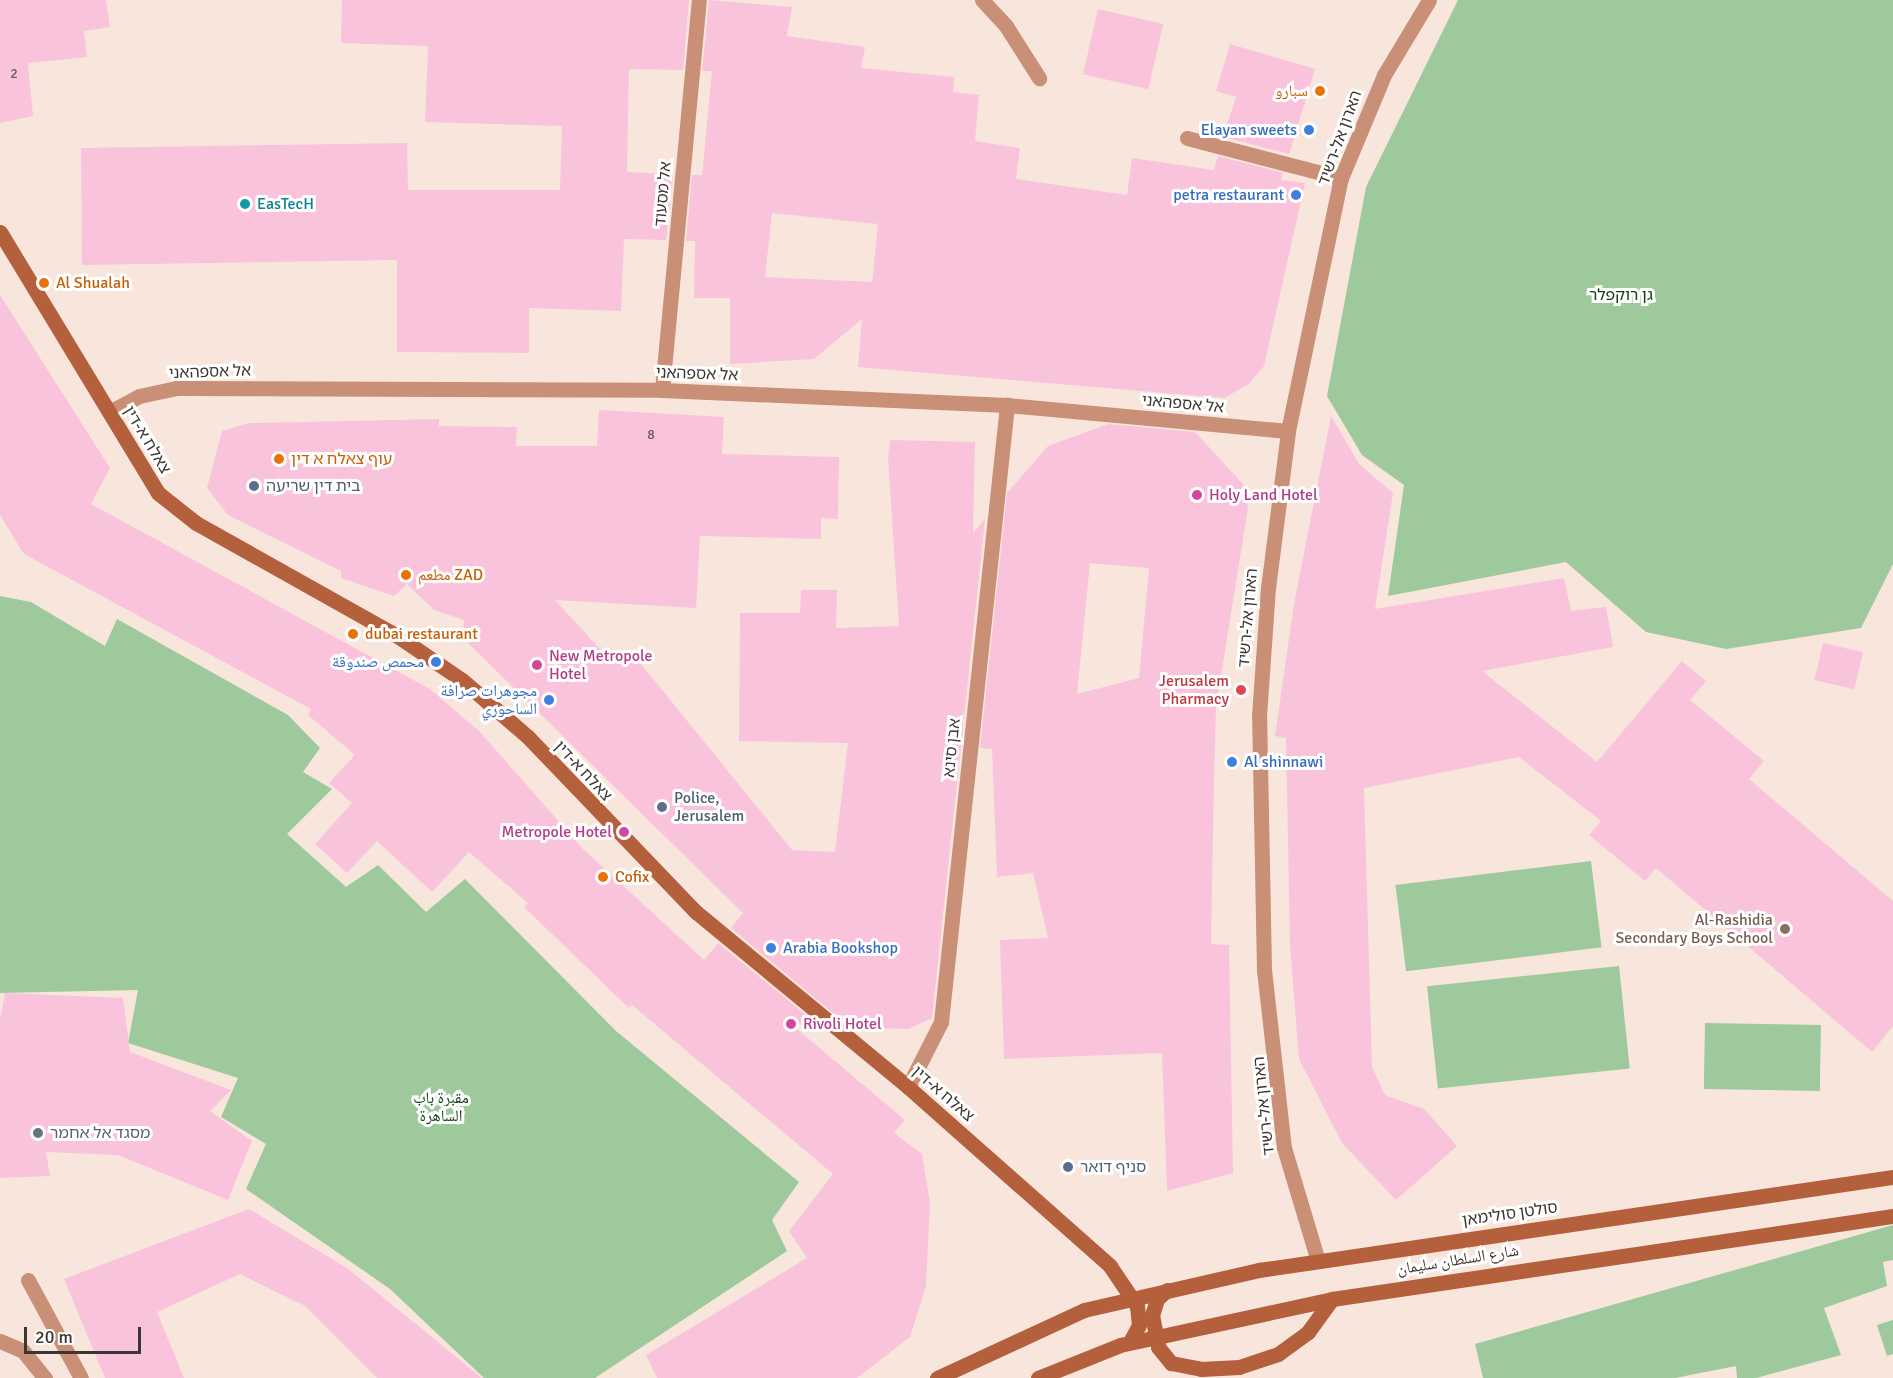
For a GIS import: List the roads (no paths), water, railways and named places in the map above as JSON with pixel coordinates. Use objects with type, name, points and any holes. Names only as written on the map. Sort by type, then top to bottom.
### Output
[{"type":"street","name":"אל מסעוד","points":[[662,390],[699,0]]},
{"type":"street","points":[[981,0],[1006,26],[1039,78]]},
{"type":"street","name":"הארון אל-רשיד","points":[[1318,1261],[1284,1148],[1262,903],[1259,716],[1268,588],[1288,431],[1341,178],[1384,75],[1429,0]]},
{"type":"street","points":[[1187,138],[1341,178]]},
{"type":"street","name":"צאלח א-דין","points":[[0,232],[158,493],[196,523],[399,637],[462,680],[528,737],[696,912],[908,1087],[1092,1249],[1134,1297]]},
{"type":"street","name":"אל אספהאני","points":[[109,412],[139,396],[177,388],[662,390],[1007,405],[1288,431]]},
{"type":"street","name":"אבן סינא","points":[[908,1087],[941,1022],[1007,405]]},
{"type":"street","name":"סולטן סולימאן","points":[[1134,1297],[1318,1261],[1893,1177]]},
{"type":"street","name":"شارع السلطان سليمان","points":[[1038,1378],[1130,1342],[1332,1299],[1893,1216]]},
{"type":"street","points":[[28,1280],[81,1378]]},
{"type":"street","points":[[1167,1290],[1157,1299],[1152,1315],[1155,1336],[1171,1363],[1201,1370],[1239,1367],[1294,1345],[1332,1299]]},
{"type":"street","points":[[937,1378],[1046,1325],[1134,1297],[1139,1325],[1130,1342]]},
{"type":"street","points":[[0,1341],[23,1351],[45,1378]]},
{"type":"place","name":"سبارو","points":[[1320,91]]},
{"type":"place","name":"Elayan sweets","points":[[1309,130]]},
{"type":"place","name":"petra restaurant","points":[[1296,195]]},
{"type":"place","name":"EasTecH","points":[[245,204]]},
{"type":"place","name":"Al Shualah","points":[[44,283]]},
{"type":"place","name":"עוף צאלח א דין","points":[[279,459]]},
{"type":"place","name":"בית דין שריעה","points":[[254,486]]},
{"type":"place","name":"Holy Land Hotel","points":[[1197,495]]},
{"type":"place","name":"مطعم ZAD","points":[[406,575]]},
{"type":"place","name":"dubai restaurant","points":[[353,634]]},
{"type":"place","name":"محمص صندوقة","points":[[436,662]]},
{"type":"place","name":"New Metropole Hotel","points":[[537,665]]},
{"type":"place","name":"Jerusalem Pharmacy","points":[[1241,690]]},
{"type":"place","name":"مجوهرات صرافة الساحوري","points":[[549,700]]},
{"type":"place","name":"Al shinnawi","points":[[1232,762]]},
{"type":"place","name":"Police, Jerusalem","points":[[662,807]]},
{"type":"place","name":"Metropole Hotel","points":[[624,832]]},
{"type":"place","name":"Cofix","points":[[603,877]]},
{"type":"place","name":"Al-Rashidia Secondary Boys School","points":[[1785,929]]},
{"type":"place","name":"Arabia Bookshop","points":[[771,948]]},
{"type":"place","name":"Rivoli Hotel","points":[[791,1024]]},
{"type":"place","name":"מסגד אל אחמר","points":[[38,1133]]},
{"type":"place","name":"סניף דואר","points":[[1068,1167]]},
{"type":"park label","name":"גן רוקפלר","points":[[1621,295]]},
{"type":"park label","name":"مقبرة باب الساهرة","points":[[441,1107]]}]
